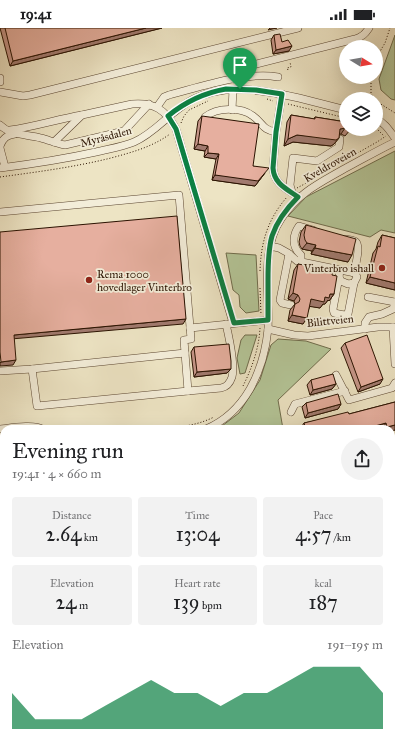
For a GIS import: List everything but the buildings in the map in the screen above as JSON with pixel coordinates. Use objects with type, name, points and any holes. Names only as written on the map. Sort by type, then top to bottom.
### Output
[{"type":"street","points":[[0,92],[23,96],[30,95],[298,28]]},
{"type":"street","points":[[233,79],[236,73],[242,68],[355,39],[365,34],[369,28]]},
{"type":"street","points":[[157,107],[164,97],[233,79],[259,76],[272,76],[278,78]]},
{"type":"street","points":[[232,110],[233,89]]},
{"type":"street","name":"Myråsdalen","points":[[3,168],[66,158],[127,145],[143,138],[178,108],[199,97],[217,91],[233,89],[263,90],[339,108]]},
{"type":"street","points":[[282,94],[276,132],[273,174],[278,182],[298,197]]},
{"type":"street","points":[[8,131],[139,103],[157,107],[168,116],[176,129],[230,324],[233,372],[232,379],[225,387],[222,388],[37,406],[32,369]]},
{"type":"street","points":[[0,125],[15,134],[41,138],[59,145],[65,145],[124,131],[149,104]]},
{"type":"street","points":[[205,117],[213,112],[232,110],[245,112],[257,119],[268,131],[276,132]]},
{"type":"street","points":[[54,142],[82,115]]},
{"type":"street","points":[[383,123],[387,126],[395,138]]},
{"type":"street","points":[[3,168],[0,147],[5,138],[9,135],[15,134]]},
{"type":"street","points":[[292,192],[290,185],[294,158],[317,161],[339,147],[340,139]]},
{"type":"street","name":"Kveldroveien","points":[[214,425],[227,417],[239,406],[256,377],[260,366],[268,329],[268,262],[270,246],[274,232],[280,220],[298,197],[395,142]]},
{"type":"street","points":[[0,212],[179,195],[191,339],[184,340],[188,391]]},
{"type":"street","points":[[301,262],[301,256],[296,251],[294,243],[296,231],[299,226],[323,232]]},
{"type":"street","points":[[337,236],[352,240],[359,248],[354,273],[357,278],[354,283],[348,314],[344,315],[334,313],[333,309],[339,273]]},
{"type":"street","points":[[270,246],[279,248],[297,261],[339,273],[354,273]]},
{"type":"street","points":[[289,254],[280,300],[282,303],[291,305]]},
{"type":"street","points":[[339,273],[341,281],[348,284],[354,283]]},
{"type":"street","points":[[365,328],[365,323],[369,317],[382,314],[393,309],[395,302],[368,297]]},
{"type":"street","points":[[190,328],[268,320]]},
{"type":"street","points":[[394,327],[395,364]]},
{"type":"street","name":"Bilittveien","points":[[268,329],[301,336],[365,328],[394,327]]},
{"type":"street","points":[[0,371],[185,353]]},
{"type":"street","points":[[336,375],[349,400],[392,388],[395,383]]},
{"type":"street","points":[[291,412],[295,404],[345,392]]},
{"type":"path","points":[[383,46],[390,28]]},
{"type":"path","points":[[288,70],[287,68],[291,67],[289,60]]},
{"type":"path","points":[[383,105],[395,113]]},
{"type":"green space","points":[[395,35],[395,100],[391,99],[381,90],[380,84],[383,84],[383,68]]},
{"type":"green space","points":[[395,151],[395,233],[381,230],[370,237],[288,216],[306,197]]},
{"type":"green space","points":[[226,253],[256,255],[259,311],[246,313],[240,307],[239,295],[233,290]]},
{"type":"green space","points":[[245,335],[257,335],[245,373],[240,374],[237,358],[241,340]]},
{"type":"green space","points":[[278,339],[306,341],[331,349],[278,400],[282,425],[223,425],[239,413],[260,380],[271,345]]},
{"type":"place","name":"Vinterbro ishall","points":[[382,268]]},
{"type":"place","name":"Rema 1000 hovedlager Vinterbro","points":[[89,280]]},
{"type":"route","points":[[226,89],[240,89],[263,90],[282,94],[276,132],[273,174],[278,182],[298,197],[280,220],[272,237],[268,262],[268,320],[234,323],[176,129],[168,116],[178,108],[208,93],[226,89]]}]
